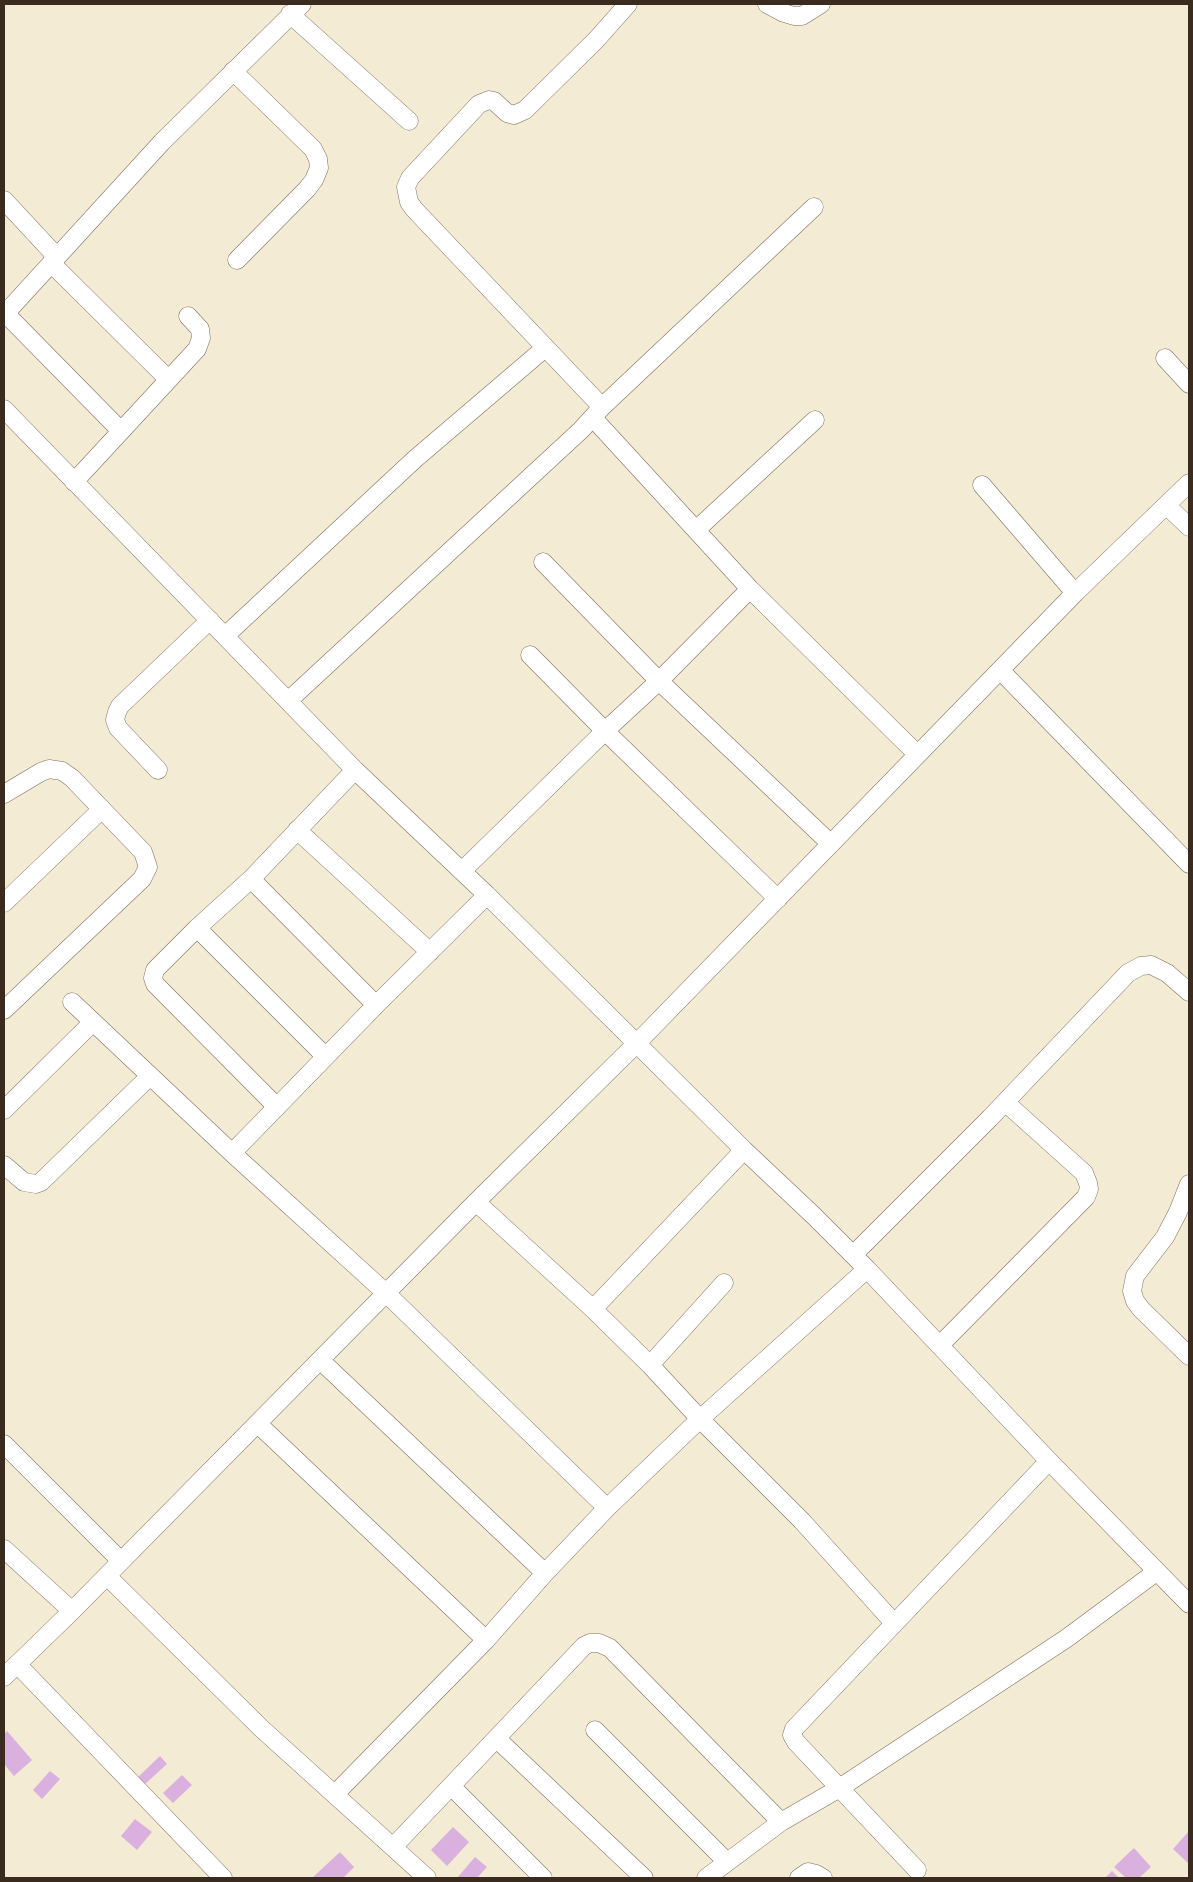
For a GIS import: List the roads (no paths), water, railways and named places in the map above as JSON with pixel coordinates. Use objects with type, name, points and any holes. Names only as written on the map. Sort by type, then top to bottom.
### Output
[{"type":"street","points":[[628,4],[596,40],[525,110],[514,115],[507,113],[494,101],[489,100],[479,104],[410,178],[406,187],[409,202],[414,210],[545,348],[696,530],[750,589],[916,754]]},
{"type":"street","points":[[767,4],[784,14],[802,16],[820,4]]},
{"type":"street","points":[[121,431],[4,314],[162,142],[296,9],[410,121]]},
{"type":"street","points":[[233,71],[313,149],[318,159],[319,168],[314,180],[307,189],[237,260]]},
{"type":"street","points":[[4,200],[54,260],[168,380]]},
{"type":"street","points":[[288,701],[597,413],[814,207]]},
{"type":"street","points":[[74,482],[196,349],[200,343],[200,329],[188,316]]},
{"type":"street","points":[[225,636],[415,459],[545,348]]},
{"type":"street","points":[[1165,358],[1189,384]]},
{"type":"street","points":[[4,408],[355,770],[487,895],[636,1044],[867,1269],[1049,1461],[1189,1604]]},
{"type":"street","points":[[696,530],[815,420]]},
{"type":"street","points":[[4,1677],[107,1576],[476,1202],[636,1044],[916,754],[1076,593],[1189,483]]},
{"type":"street","points":[[982,485],[1076,593]]},
{"type":"street","points":[[1166,506],[1189,528]]},
{"type":"street","points":[[543,562],[659,681],[831,844]]},
{"type":"street","points":[[462,871],[659,681],[750,589]]},
{"type":"street","points":[[158,770],[118,728],[115,720],[117,712],[120,706],[210,620]]},
{"type":"street","points":[[530,655],[605,731],[778,899]]},
{"type":"street","points":[[1000,670],[1189,864]]},
{"type":"street","points":[[4,794],[41,772],[56,769],[72,778],[143,852],[148,867],[142,879],[4,1010]]},
{"type":"street","points":[[277,1107],[155,984],[153,978],[157,966],[252,879],[355,770]]},
{"type":"street","points":[[4,902],[102,810]]},
{"type":"street","points":[[297,830],[430,952]]},
{"type":"street","points":[[252,879],[376,1005]]},
{"type":"street","points":[[232,1153],[325,1056],[487,895]]},
{"type":"street","points":[[197,928],[325,1056]]},
{"type":"street","points":[[853,1255],[1005,1102],[1128,973],[1141,966],[1151,966],[1167,973],[1189,992]]},
{"type":"street","points":[[72,1002],[232,1153],[387,1294],[606,1508]]},
{"type":"street","points":[[4,1110],[93,1022]]},
{"type":"street","points":[[4,1165],[24,1182],[36,1184],[41,1182],[150,1076]]},
{"type":"street","points":[[940,1345],[1086,1197],[1089,1189],[1084,1173],[1005,1102]]},
{"type":"street","points":[[593,1309],[744,1150]]},
{"type":"street","points":[[1189,1184],[1178,1212],[1165,1237],[1135,1276],[1132,1292],[1141,1309],[1189,1356]]},
{"type":"street","points":[[476,1202],[593,1309],[650,1365],[700,1419],[802,1521],[894,1623]]},
{"type":"street","points":[[335,1794],[486,1640],[606,1508],[700,1419],[867,1269]]},
{"type":"street","points":[[650,1365],[724,1283]]},
{"type":"street","points":[[320,1360],[545,1573]]},
{"type":"street","points":[[258,1424],[486,1640]]},
{"type":"street","points":[[4,1444],[120,1561]]},
{"type":"street","points":[[918,1870],[838,1789],[792,1735],[794,1729],[1049,1461]]},
{"type":"street","points":[[4,1549],[72,1611]]},
{"type":"street","points":[[706,1878],[781,1822],[838,1789],[1074,1633],[1156,1572]]},
{"type":"street","points":[[107,1576],[262,1729],[427,1878]]},
{"type":"street","points":[[393,1847],[584,1646],[590,1643],[600,1643],[610,1648],[781,1822]]},
{"type":"street","points":[[17,1664],[223,1878]]},
{"type":"street","points":[[595,1730],[727,1862]]},
{"type":"street","points":[[497,1739],[644,1878]]},
{"type":"street","points":[[451,1786],[543,1878]]},
{"type":"street","points":[[799,1878],[808,1872],[823,1878]]}]
